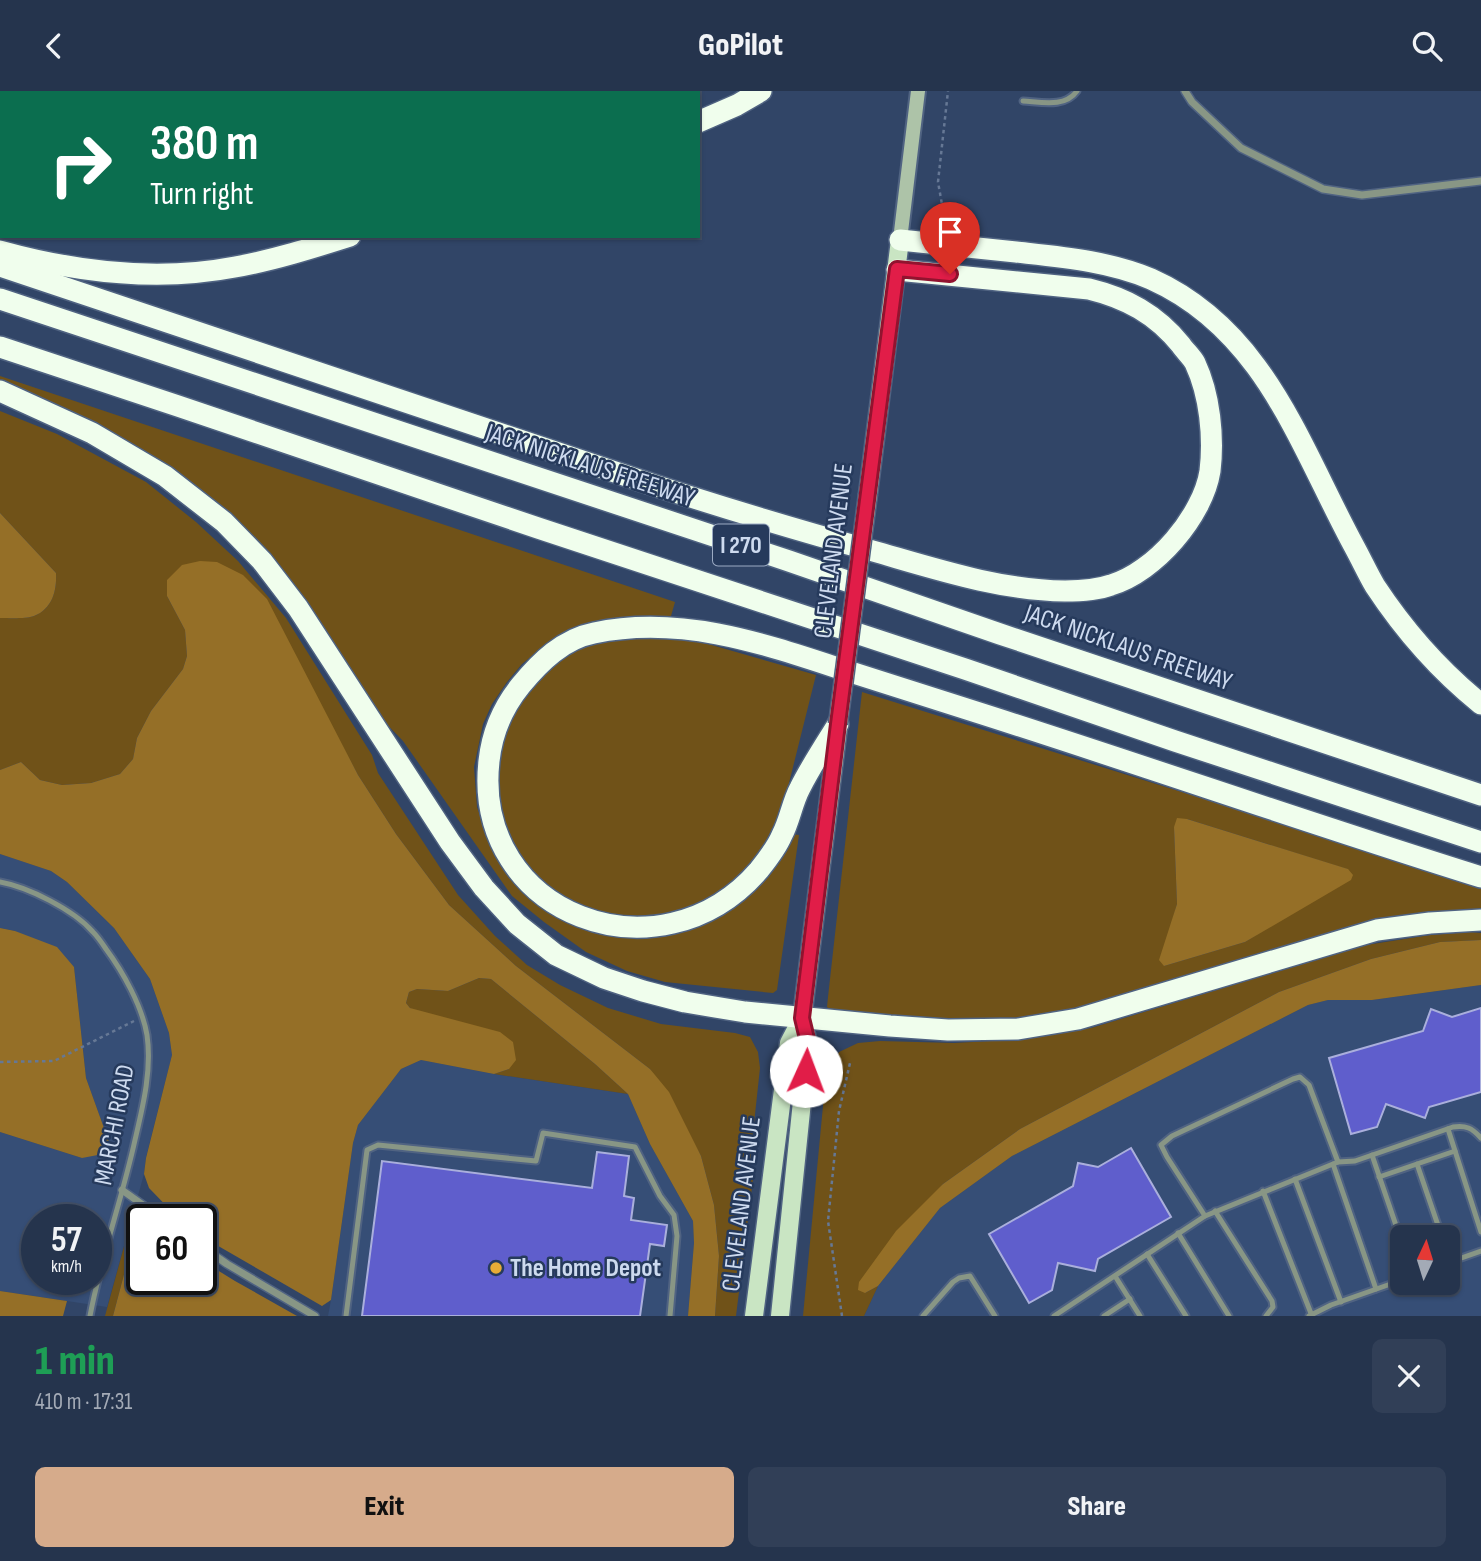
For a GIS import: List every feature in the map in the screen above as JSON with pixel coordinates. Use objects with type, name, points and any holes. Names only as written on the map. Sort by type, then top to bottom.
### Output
[{"type":"highway","points":[[700,121],[761,91]]},
{"type":"highway","points":[[0,251],[83,269],[123,273],[183,273],[234,267],[292,254],[344,238]]},
{"type":"highway","points":[[900,240],[1069,258],[1114,267],[1151,279],[1205,311],[1224,327],[1272,387],[1375,585],[1413,638],[1460,687],[1481,704]]},
{"type":"highway","points":[[0,266],[733,512],[949,573],[1015,587],[1084,591],[1113,585],[1140,572],[1165,551],[1185,528],[1201,498],[1209,474],[1211,432],[1206,398],[1194,361],[1173,335],[1140,308],[1115,296],[1089,289],[897,269]]},
{"type":"highway","name":"JACK NICKLAUS FREEWAY","points":[[0,299],[789,561],[1481,795]]},
{"type":"highway","name":"I 270","points":[[0,347],[1481,842]]},
{"type":"highway","points":[[0,391],[92,433],[165,476],[224,522],[262,561],[298,608],[450,842],[484,888],[517,924],[556,955],[604,978],[685,1002],[802,1018],[948,1030],[1018,1028],[1078,1019],[1377,930],[1481,920]]},
{"type":"highway","points":[[838,724],[798,791],[783,835],[761,868],[718,905],[691,918],[665,926],[635,928],[607,925],[580,917],[554,903],[526,880],[505,850],[491,817],[487,780],[491,749],[500,719],[515,692],[536,667],[555,651],[582,635],[637,626],[690,628],[767,645],[1481,877]]},
{"type":"main road","name":"CLEVELAND AVENUE","points":[[780,1316],[808,1043],[802,1018],[918,91]]},
{"type":"main road","name":"CLEVELAND AVENUE","points":[[754,1316],[789,1043],[802,1018]]},
{"type":"street","points":[[1185,91],[1192,102],[1241,148],[1323,189],[1362,195],[1481,181]]},
{"type":"street","points":[[122,1190],[142,1204]]},
{"type":"street","points":[[217,1257],[315,1316]]},
{"type":"lane","points":[[1023,101],[1054,103],[1067,100],[1077,91]]},
{"type":"lane","name":"MARCHI ROAD","points":[[0,882],[30,891],[62,908],[92,930],[118,965],[135,997],[147,1034],[148,1074],[143,1108],[90,1316]]},
{"type":"lane","points":[[1205,1216],[1161,1145],[1172,1136],[1300,1077],[1309,1085],[1376,1289]]},
{"type":"lane","points":[[1054,1316],[1215,1211],[1336,1163],[1355,1161],[1448,1129],[1463,1126],[1473,1129],[1481,1138]]},
{"type":"lane","points":[[1448,1129],[1481,1232]]},
{"type":"lane","points":[[346,1316],[368,1150],[378,1145],[536,1161],[543,1133],[635,1147],[660,1196],[674,1215],[677,1235],[670,1316]]},
{"type":"lane","points":[[1379,1177],[1455,1151]]},
{"type":"lane","points":[[1371,1154],[1396,1225]]},
{"type":"lane","points":[[1417,1164],[1438,1225]]},
{"type":"lane","points":[[1296,1179],[1341,1302]]},
{"type":"lane","points":[[1263,1191],[1311,1316],[1390,1284]]},
{"type":"lane","points":[[1215,1211],[1272,1301],[1273,1307],[1266,1316]]},
{"type":"lane","points":[[1178,1233],[1229,1316]]},
{"type":"lane","points":[[1460,1259],[1481,1251]]},
{"type":"lane","points":[[1147,1254],[1186,1316]]},
{"type":"lane","points":[[923,1316],[953,1282],[970,1276],[995,1316]]},
{"type":"lane","points":[[1115,1276],[1140,1316]]},
{"type":"lane","points":[[1104,1316],[1130,1299]]},
{"type":"path","points":[[946,245],[949,220],[943,210],[939,182],[948,91]]},
{"type":"path","points":[[0,1062],[54,1061],[141,1017]]},
{"type":"path","points":[[842,1316],[828,1221],[839,1111],[850,1063]]},
{"type":"shaded area","points":[[0,376],[675,602],[669,623],[548,643],[522,664],[492,704],[483,724],[474,767],[477,807],[489,842],[504,869],[527,894],[553,913],[581,928],[615,936],[644,937],[677,929],[791,834],[799,835],[777,990],[773,993],[665,982],[627,971],[586,952],[544,922],[512,896],[403,741],[373,710],[249,538],[0,384]]},
{"type":"shaded area","points":[[0,411],[57,434],[146,482],[196,522],[238,561],[286,618],[372,755],[378,773],[458,895],[495,936],[527,965],[560,985],[608,1008],[661,1024],[750,1037],[758,1052],[760,1068],[749,1170],[754,1171],[736,1316],[715,1316],[719,1256],[714,1205],[701,1156],[650,1069],[516,966],[449,905],[396,834],[358,775],[334,731],[167,596],[185,630],[187,656],[183,669],[151,711],[137,738],[133,759],[120,774],[91,783],[62,785],[40,780],[21,762],[0,770],[0,618],[27,618],[45,609],[54,593],[56,573],[0,513]]},
{"type":"shaded area","points":[[0,513],[56,573],[52,599],[45,609],[34,616],[0,618]]},
{"type":"shaded area","points":[[200,561],[217,562],[243,575],[267,599],[358,775],[396,834],[449,905],[516,966],[650,1069],[669,1092],[701,1156],[714,1205],[719,1256],[715,1316],[688,1316],[694,1243],[693,1221],[650,1144],[628,1094],[491,979],[479,978],[448,991],[417,989],[409,992],[406,1003],[410,1008],[500,1032],[513,1042],[516,1060],[509,1069],[494,1074],[421,1060],[401,1069],[358,1125],[353,1143],[331,1300],[322,1306],[217,1245],[217,1204],[164,1204],[149,1188],[144,1174],[146,1158],[172,1055],[169,1033],[150,979],[114,928],[67,882],[51,871],[0,854],[0,770],[21,762],[40,780],[62,785],[91,783],[120,774],[133,759],[137,738],[151,711],[183,669],[187,656],[185,630],[167,596],[167,580],[182,565]]},
{"type":"shaded area","points":[[632,634],[687,638],[816,675],[787,791],[775,824],[757,857],[735,882],[716,896],[650,922],[564,905],[520,866],[487,782],[519,691],[571,648]]},
{"type":"shaded area","points":[[862,692],[1481,888],[1481,918],[1449,917],[1060,1017],[961,1026],[834,1013],[827,1007]],"holes":[[[1187,819],[1347,869],[1352,875],[1245,942],[1164,966],[1177,904],[1174,827]]]},
{"type":"shaded area","points":[[1177,818],[1348,869],[1353,875],[1351,880],[1245,942],[1164,966],[1159,960],[1177,904],[1174,827]]},
{"type":"shaded area","points":[[0,854],[51,871],[67,882],[114,928],[150,979],[169,1033],[172,1055],[136,1204],[126,1204],[126,1239],[112,1289],[112,1204],[21,1204],[21,1294],[0,1291],[0,1132],[82,1158],[109,1142],[86,1078],[74,967],[15,931],[0,928]]},
{"type":"shaded area","points":[[0,928],[57,947],[74,967],[86,1078],[109,1142],[103,1154],[82,1158],[0,1132]]},
{"type":"shaded area","points":[[1470,932],[1481,933],[1481,940],[1440,942],[1371,959],[1279,992],[1020,1129],[943,1184],[865,1293],[878,1286],[864,1316],[803,1316],[825,1085],[839,1052],[858,1043],[1010,1040],[1091,1028],[1366,945]]},
{"type":"shaded area","points":[[1481,940],[1481,985],[1372,1000],[1328,1000],[1308,1005],[1012,1156],[940,1208],[878,1286],[865,1293],[858,1290],[859,1282],[896,1231],[943,1184],[1020,1129],[1279,992],[1371,959],[1440,942]]},
{"type":"shaded area","points":[[479,978],[491,979],[628,1094],[494,1074],[509,1069],[406,1003],[409,992],[417,989],[448,991]]},
{"type":"shaded area","points":[[1481,985],[1481,1316],[864,1316],[878,1286],[940,1208],[1012,1156],[1308,1005],[1328,1000],[1372,1000]]},
{"type":"shaded area","points":[[421,1060],[628,1094],[650,1144],[693,1221],[694,1243],[688,1316],[328,1316],[353,1143],[358,1125],[401,1069]]},
{"type":"shaded area","points":[[126,1239],[126,1267],[113,1316],[105,1316]]},
{"type":"shaded area","points":[[126,1267],[126,1295],[217,1295],[217,1270],[297,1316],[113,1316]]},
{"type":"shaded area","points":[[0,1291],[67,1301],[63,1316],[0,1316]]},
{"type":"shaded area","points":[[27,1295],[110,1295],[107,1307]]},
{"type":"building","points":[[1481,1008],[1481,1092],[1429,1107],[1425,1118],[1386,1104],[1377,1127],[1351,1134],[1329,1058],[1423,1031],[1431,1009],[1452,1017]]},
{"type":"building","points":[[1131,1148],[1171,1217],[1098,1259],[1095,1271],[1058,1263],[1052,1290],[1029,1303],[989,1234],[1073,1186],[1078,1163],[1098,1167]]},
{"type":"building","name":"The Home Depot","points":[[597,1152],[629,1156],[624,1196],[634,1198],[631,1220],[667,1225],[664,1246],[650,1244],[640,1316],[362,1316],[382,1161],[592,1188]]},
{"type":"place","name":"The Home Depot","points":[[496,1268]]},
{"type":"route","points":[[806,1071],[808,1043],[802,1018],[897,269],[950,274]]}]
